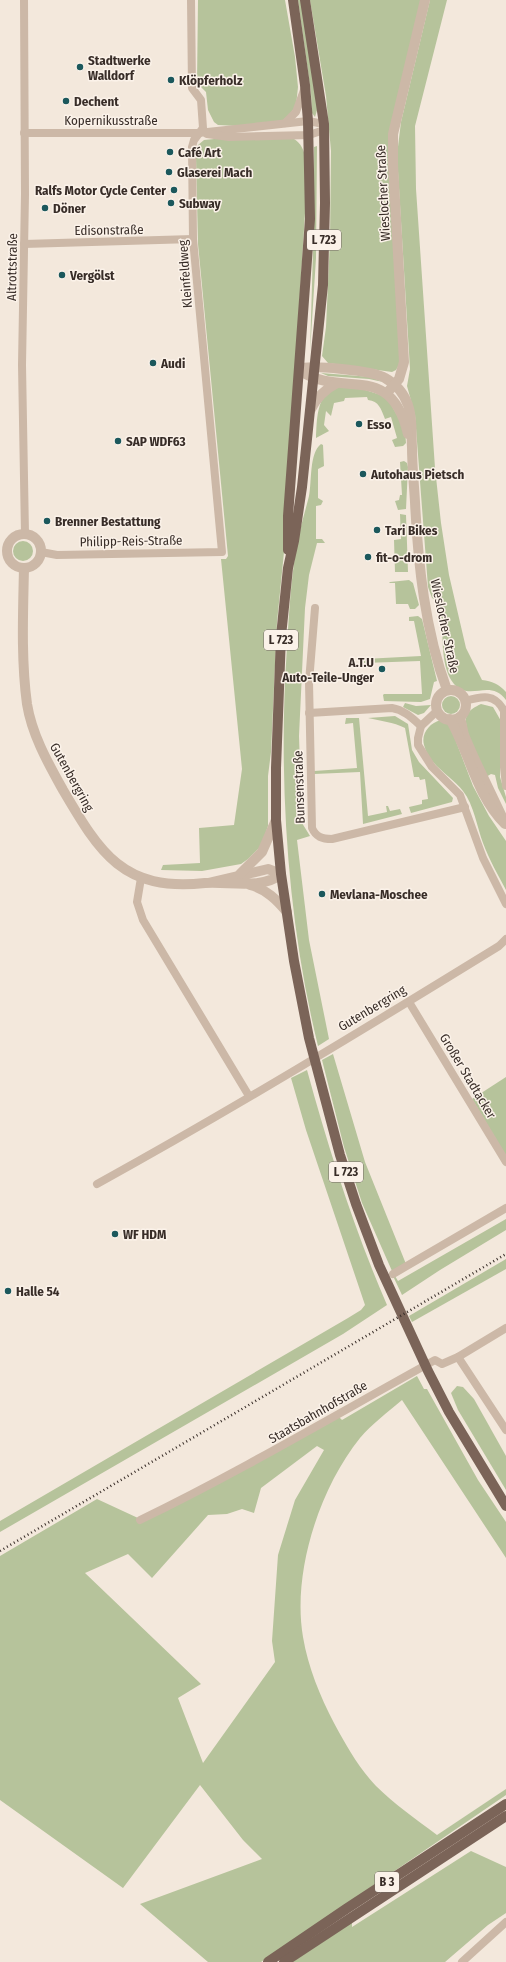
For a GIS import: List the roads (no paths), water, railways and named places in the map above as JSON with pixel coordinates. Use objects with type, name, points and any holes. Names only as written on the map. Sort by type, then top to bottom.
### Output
[{"type":"main road","name":"L 723","points":[[288,568],[288,516],[310,220],[308,121],[305,85],[293,0]]},
{"type":"main road","name":"L 723","points":[[305,0],[324,127],[325,203],[323,285],[298,514],[288,568],[281,636],[276,723],[276,820],[281,874],[294,961],[309,1038],[318,1076],[356,1204],[379,1265],[411,1336],[446,1405],[486,1475],[506,1506]]},
{"type":"main road","name":"B 3","points":[[268,1962],[506,1804]]},
{"type":"main road","name":"B 3","points":[[284,1962],[506,1816]]},
{"type":"main road","points":[[477,1834],[506,1823]]},
{"type":"street","name":"Altrottstraße","points":[[24,0],[24,244],[22,388],[25,534]]},
{"type":"street","name":"Kleinfeldweg","points":[[191,0],[192,88],[201,100],[203,128],[198,133],[192,147],[193,239],[222,552]]},
{"type":"street","name":"Wieslocher Straße","points":[[412,447],[402,415],[395,401],[387,393],[403,372],[404,355],[393,159],[393,134],[425,0]]},
{"type":"street","points":[[285,123],[296,112],[305,85]]},
{"type":"street","name":"Kopernikusstraße","points":[[24,133],[198,133],[308,121],[324,127]]},
{"type":"street","name":"Kopernikusstraße","points":[[198,133],[229,137],[309,136],[324,127]]},
{"type":"street","name":"Edisonstraße","points":[[24,244],[193,239]]},
{"type":"street","name":"Wieslocher Straße","points":[[299,370],[314,366],[371,373],[384,377],[401,392],[408,406],[412,422],[412,447],[420,576],[428,620],[447,690]]},
{"type":"street","points":[[299,370],[313,378],[375,387],[387,393]]},
{"type":"street","points":[[309,414],[313,404],[322,393],[337,382]]},
{"type":"street","points":[[25,534],[37,540],[41,552],[40,558],[33,565],[24,568],[12,564],[8,560],[4,542],[15,536],[25,534]]},
{"type":"street","name":"Philipp-Reis-Straße","points":[[41,552],[57,555],[222,552]]},
{"type":"street","name":"Gutenbergring","points":[[24,568],[24,665],[27,705],[39,743],[58,782],[100,849],[120,866],[141,878],[155,882],[173,884],[208,883],[242,879],[269,881],[281,874]]},
{"type":"street","name":"Bunsenstraße","points":[[315,608],[309,675],[309,712],[312,828],[318,837],[332,839],[465,807]]},
{"type":"street","points":[[447,690],[457,691],[465,700],[464,711],[455,718],[440,715],[437,711],[437,698],[447,690]]},
{"type":"street","points":[[465,700],[488,697],[494,698],[504,710],[504,767],[506,786]]},
{"type":"street","points":[[309,712],[392,708],[399,709],[421,726]]},
{"type":"street","points":[[437,711],[421,726],[418,738],[421,752],[432,767],[460,795],[480,851],[506,904]]},
{"type":"street","points":[[455,718],[500,809],[506,825]]},
{"type":"street","points":[[276,820],[262,852],[242,879],[267,892],[287,912]]},
{"type":"street","points":[[141,878],[137,902],[143,920],[249,1096]]},
{"type":"street","name":"Gutenbergring","points":[[97,1184],[409,1002],[499,946],[506,938]]},
{"type":"street","name":"Großer Stadtacker","points":[[409,1002],[506,1162]]},
{"type":"street","points":[[393,1274],[506,1208]]},
{"type":"street","name":"Staatsbahnhofstraße","points":[[140,1520],[252,1463],[435,1360],[442,1364],[458,1357],[506,1328]]},
{"type":"street","points":[[458,1357],[506,1430]]},
{"type":"street","points":[[462,1962],[506,1922]]},
{"type":"railway","points":[[0,1551],[506,1254]]},
{"type":"place","name":"Stadtwerke Walldorf","points":[[80,67]]},
{"type":"place","name":"Klöpferholz","points":[[171,80]]},
{"type":"place","name":"Dechent","points":[[66,101]]},
{"type":"place","name":"Café Art","points":[[170,152]]},
{"type":"place","name":"Glaserei Mach","points":[[169,172]]},
{"type":"place","name":"Ralfs Motor Cycle Center","points":[[174,190]]},
{"type":"place","name":"Subway","points":[[171,203]]},
{"type":"place","name":"Döner","points":[[45,208]]},
{"type":"place","name":"Vergölst","points":[[62,275]]},
{"type":"place","name":"Audi","points":[[153,363]]},
{"type":"place","name":"Esso","points":[[359,424]]},
{"type":"place","name":"SAP WDF63","points":[[118,441]]},
{"type":"place","name":"Autohaus Pietsch","points":[[363,474]]},
{"type":"place","name":"Brenner Bestattung","points":[[47,521]]},
{"type":"place","name":"Tari Bikes","points":[[377,530]]},
{"type":"place","name":"fit-o-drom","points":[[368,557]]},
{"type":"place","name":"A.T.U Auto-Teile-Unger","points":[[382,669]]},
{"type":"place","name":"Mevlana-Moschee","points":[[322,894]]},
{"type":"place","name":"WF HDM","points":[[115,1234]]},
{"type":"place","name":"Halle 54","points":[[8,1291]]}]
